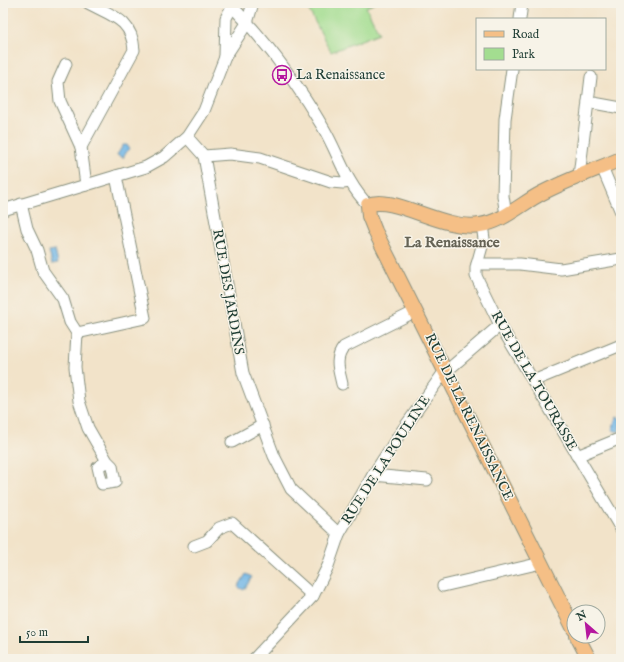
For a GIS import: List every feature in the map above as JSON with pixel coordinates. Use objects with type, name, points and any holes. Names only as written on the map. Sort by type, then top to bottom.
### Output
[{"type":"main road","points":[[368,205],[385,202],[447,224],[464,226],[482,225],[506,215],[542,193],[621,159]]},
{"type":"main road","name":"RUE DE LA RENAISSANCE","points":[[368,205],[369,216],[375,231],[566,613]]},
{"type":"main road","points":[[582,644],[589,659]]},
{"type":"street","points":[[81,147],[134,50],[133,35],[122,21],[88,3]]},
{"type":"street","points":[[3,210],[146,167],[164,157],[187,137],[204,110],[225,57],[247,23],[253,3]]},
{"type":"street","points":[[520,18],[522,3]]},
{"type":"street","points":[[231,4],[266,43],[299,88],[326,132],[350,182],[368,205]]},
{"type":"street","points":[[225,57],[226,18],[231,4]]},
{"type":"street","points":[[66,64],[58,82],[60,101],[81,147],[86,185]]},
{"type":"street","points":[[506,215],[502,196],[505,119],[512,70]]},
{"type":"street","points":[[579,176],[591,77]]},
{"type":"street","points":[[588,102],[621,108]]},
{"type":"street","points":[[187,137],[204,156],[230,154],[260,158],[331,182],[350,182]]},
{"type":"street","name":"RUE DES JARDINS","points":[[204,156],[243,373],[274,456],[290,488],[339,534]]},
{"type":"street","points":[[602,167],[621,212]]},
{"type":"street","points":[[77,333],[145,318],[116,176]]},
{"type":"street","points":[[21,204],[27,229],[37,250],[43,271],[63,300],[70,322],[77,333],[75,367],[79,401],[88,428],[107,461]]},
{"type":"street","name":"RUE DE LA TOURASSE","points":[[482,225],[483,243],[475,272],[476,276],[500,324],[621,529]]},
{"type":"street","points":[[477,264],[520,264],[561,268],[621,259]]},
{"type":"street","points":[[342,384],[337,362],[340,352],[344,347],[416,311]]},
{"type":"street","name":"RUE DE LA POULINE","points":[[254,659],[313,596],[328,566],[339,534],[373,475],[399,435],[445,371],[500,324]]},
{"type":"street","points":[[533,381],[621,345]]},
{"type":"street","points":[[232,442],[263,425]]},
{"type":"street","points":[[577,456],[621,438]]},
{"type":"street","points":[[373,475],[427,480]]},
{"type":"street","points":[[194,546],[207,541],[218,528],[232,524],[313,596]]},
{"type":"street","points":[[444,586],[541,563]]},
{"type":"green space","points":[[305,3],[376,3],[366,7],[379,33],[331,52]]},
{"type":"water","points":[[123,145],[127,145],[129,148],[123,158],[117,155]]},
{"type":"water","points":[[55,250],[58,263],[52,264],[49,251]]},
{"type":"water","points":[[617,417],[621,419],[619,432],[612,430]]},
{"type":"water","points":[[246,574],[252,577],[244,590],[238,587]]},
{"type":"place","name":"La Renaissance","points":[[282,75]]},
{"type":"district","name":"La Renaissance","points":[[452,242]]}]
